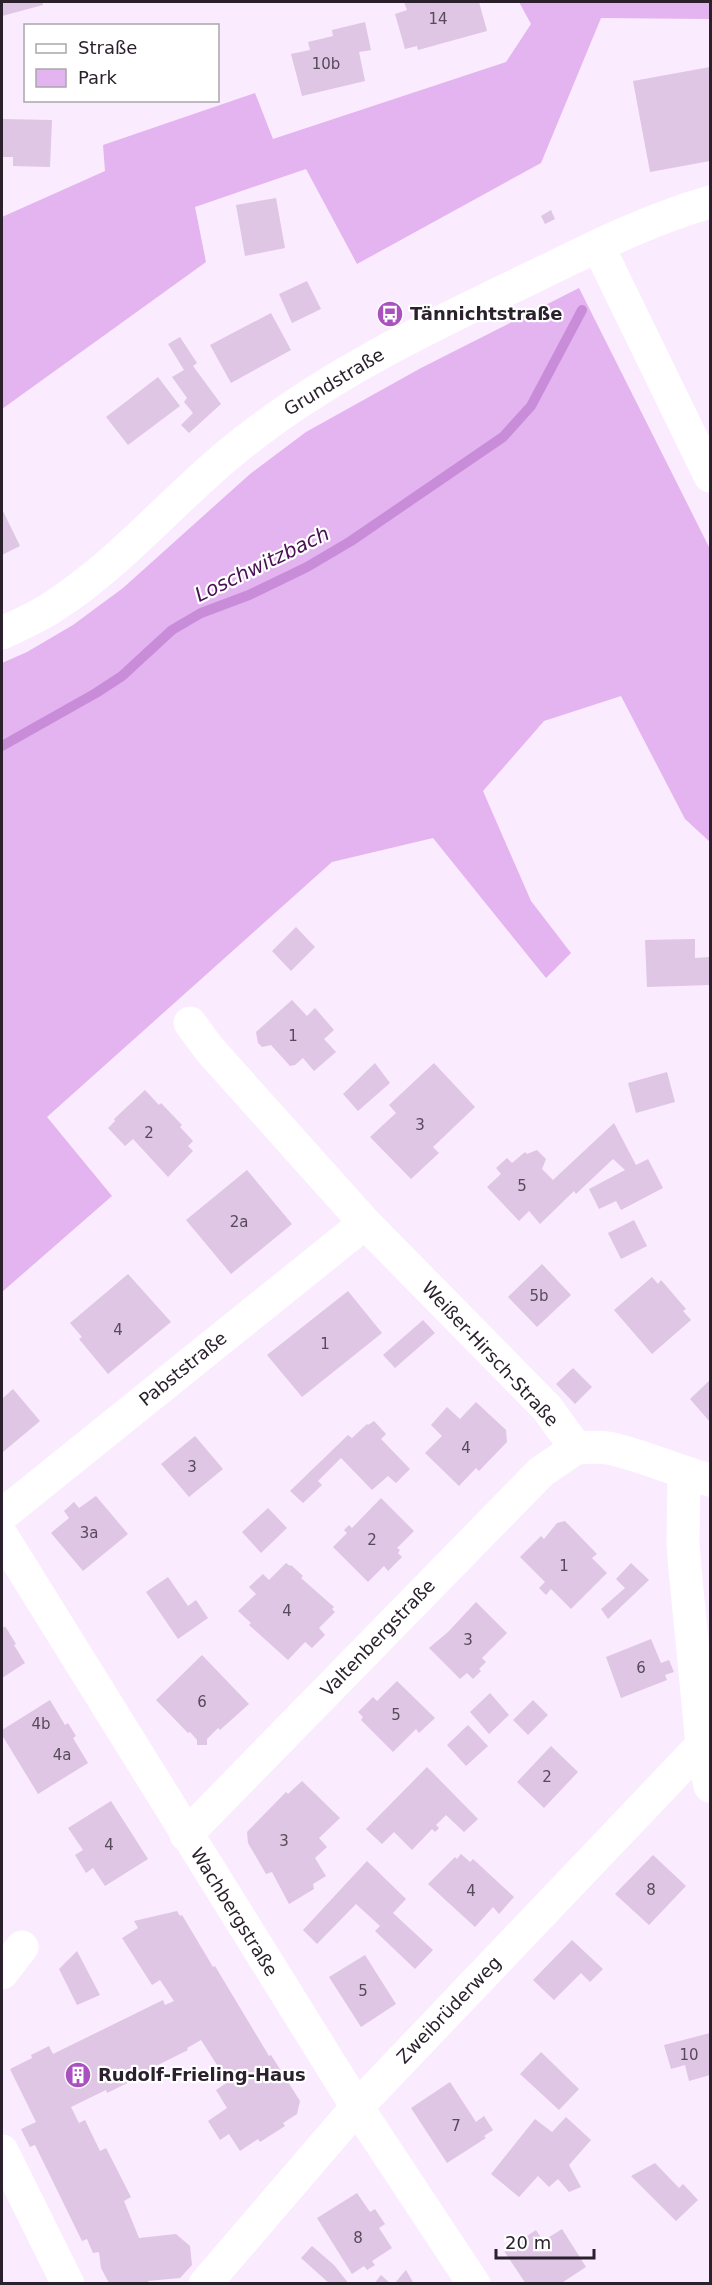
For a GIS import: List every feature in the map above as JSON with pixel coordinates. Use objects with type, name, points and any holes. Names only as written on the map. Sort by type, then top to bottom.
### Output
[{"type":"street","name":"Grundstraße","points":[[2,633],[54,607],[109,564],[228,455],[286,410],[328,382],[493,296],[598,246],[662,217],[711,202]]},
{"type":"street","points":[[598,246],[711,476]]},
{"type":"street","name":"Weißer-Hirsch-Straße","points":[[190,1023],[210,1050],[365,1223],[547,1408],[576,1448]]},
{"type":"street","name":"Pabststraße","points":[[2,1515],[365,1223]]},
{"type":"street","points":[[576,1448],[613,1448],[697,1477],[683,1544],[702,1745],[711,1786]]},
{"type":"street","name":"Valtenbergstraße","points":[[186,1835],[541,1472],[576,1448]]},
{"type":"street","name":"Wachbergstraße","points":[[2,1536],[357,2107],[474,2283]]},
{"type":"street","name":"Zweibrüderweg","points":[[205,2283],[357,2107],[702,1745]]},
{"type":"street","points":[[2,1973],[22,1947]]},
{"type":"street","points":[[2,2151],[68,2283]]},
{"type":"green space","points":[[519,2],[710,2],[710,19],[601,18],[541,163],[357,264],[306,169],[195,207],[206,262],[2,409],[2,217],[105,171],[103,145],[255,93],[273,139],[506,62],[531,24]]},
{"type":"green space","points":[[579,288],[710,549],[710,842],[685,819],[621,696],[544,721],[483,791],[531,901],[571,953],[546,978],[433,838],[332,862],[47,1117],[112,1196],[2,1292],[2,663],[27,652],[73,625],[123,588],[250,474],[306,432],[421,368]]},
{"type":"building","points":[[2,2],[42,2],[43,5],[2,16]]},
{"type":"building","points":[[404,2],[479,2],[487,31],[418,50],[417,46],[405,49],[395,14],[407,10]]},
{"type":"building","points":[[365,22],[371,50],[359,52],[365,81],[302,96],[291,54],[310,50],[308,42],[333,36],[332,30]]},
{"type":"building","points":[[710,67],[710,161],[650,172],[633,81]]},
{"type":"building","points":[[2,119],[52,120],[50,167],[13,166],[13,157],[2,157]]},
{"type":"building","points":[[276,198],[285,248],[245,256],[236,205]]},
{"type":"building","points":[[551,210],[555,219],[545,224],[541,216]]},
{"type":"building","points":[[307,281],[321,309],[292,323],[279,294]]},
{"type":"building","points":[[271,313],[291,350],[231,383],[210,345]]},
{"type":"building","points":[[180,337],[197,363],[193,366],[221,404],[189,433],[181,425],[193,413],[184,402],[187,398],[172,377],[184,370],[168,344]]},
{"type":"building","points":[[158,377],[180,406],[128,445],[106,417]]},
{"type":"building","points":[[2,509],[20,546],[2,555]]},
{"type":"building","points":[[296,927],[315,947],[291,971],[272,951]]},
{"type":"building","points":[[695,939],[695,958],[710,957],[710,985],[647,987],[645,940]]},
{"type":"building","points":[[292,1000],[307,1016],[315,1008],[334,1030],[324,1039],[336,1052],[314,1071],[303,1058],[290,1066],[271,1045],[262,1047],[258,1043],[256,1032]]},
{"type":"building","points":[[375,1063],[390,1083],[358,1111],[343,1094]]},
{"type":"building","points":[[434,1063],[475,1107],[433,1147],[439,1153],[411,1179],[370,1137],[396,1113],[389,1105]]},
{"type":"building","points":[[667,1072],[675,1102],[636,1113],[628,1083]]},
{"type":"building","points":[[145,1090],[182,1125],[180,1127],[193,1141],[188,1146],[193,1151],[168,1177],[133,1139],[125,1146],[108,1128],[115,1121],[114,1119]]},
{"type":"building","points":[[614,1123],[636,1165],[648,1159],[663,1188],[621,1210],[616,1201],[599,1209],[589,1189],[625,1170],[613,1159],[576,1194],[574,1191],[540,1224],[529,1211],[519,1221],[487,1187],[501,1174],[496,1168],[507,1158],[512,1163],[525,1152],[527,1154],[537,1150],[546,1159],[542,1169],[553,1180]]},
{"type":"building","points":[[247,1170],[292,1224],[231,1274],[186,1220]]},
{"type":"building","points":[[634,1220],[647,1246],[621,1259],[608,1233]]},
{"type":"building","points":[[542,1264],[571,1295],[537,1327],[508,1297]]},
{"type":"building","points":[[128,1274],[171,1322],[108,1374],[79,1339],[82,1337],[70,1323]]},
{"type":"building","points":[[652,1277],[658,1284],[661,1280],[686,1309],[683,1311],[691,1320],[652,1354],[614,1310]]},
{"type":"building","points":[[348,1291],[382,1333],[302,1397],[267,1355]]},
{"type":"building","points":[[423,1320],[435,1333],[395,1368],[383,1355]]},
{"type":"building","points":[[573,1368],[592,1387],[575,1404],[556,1384]]},
{"type":"building","points":[[710,1380],[710,1422],[690,1399]]},
{"type":"building","points":[[13,1389],[40,1421],[3,1452],[2,1399]]},
{"type":"building","points":[[476,1402],[506,1430],[507,1442],[479,1471],[476,1468],[459,1486],[425,1453],[442,1436],[431,1425],[447,1407],[460,1419]]},
{"type":"building","points":[[374,1421],[386,1434],[381,1439],[410,1469],[396,1483],[388,1476],[372,1490],[341,1458],[318,1481],[322,1485],[303,1503],[290,1491],[348,1435],[352,1438],[367,1424]]},
{"type":"building","points":[[195,1436],[223,1469],[189,1497],[161,1464]]},
{"type":"building","points":[[96,1496],[128,1534],[83,1571],[51,1533],[69,1518],[64,1511],[74,1502],[79,1508]]},
{"type":"building","points":[[381,1498],[414,1531],[397,1548],[402,1557],[388,1571],[384,1566],[368,1582],[333,1547],[347,1533],[344,1530],[349,1525],[352,1528]]},
{"type":"building","points":[[268,1508],[287,1528],[261,1553],[242,1532]]},
{"type":"building","points":[[565,1521],[597,1554],[592,1558],[607,1573],[571,1609],[551,1589],[546,1595],[539,1588],[545,1582],[520,1557],[541,1536],[544,1539],[557,1523]]},
{"type":"building","points":[[286,1563],[303,1576],[301,1578],[334,1607],[332,1609],[335,1612],[319,1628],[325,1635],[312,1648],[305,1642],[288,1660],[249,1625],[251,1623],[238,1611],[256,1594],[249,1587],[263,1574],[269,1580]]},
{"type":"building","points":[[631,1563],[649,1580],[608,1619],[601,1609],[625,1588],[616,1579]]},
{"type":"building","points":[[168,1577],[188,1606],[196,1600],[208,1618],[178,1639],[146,1592]]},
{"type":"building","points":[[476,1602],[507,1633],[482,1658],[486,1662],[473,1679],[467,1673],[460,1679],[429,1648],[448,1632]]},
{"type":"building","points":[[2,1624],[16,1644],[14,1645],[25,1663],[2,1678]]},
{"type":"building","points":[[651,1639],[661,1663],[669,1660],[674,1672],[665,1675],[667,1680],[621,1698],[606,1657]]},
{"type":"building","points":[[202,1655],[249,1704],[220,1730],[218,1728],[207,1739],[207,1745],[197,1745],[197,1740],[190,1732],[188,1733],[156,1700]]},
{"type":"building","points":[[397,1681],[435,1718],[419,1733],[416,1729],[393,1752],[361,1720],[363,1717],[358,1712],[373,1697],[377,1701]]},
{"type":"building","points":[[490,1693],[509,1715],[489,1734],[470,1712]]},
{"type":"building","points":[[50,1700],[65,1725],[68,1723],[76,1736],[73,1738],[88,1763],[38,1794],[2,1735],[2,1730]]},
{"type":"building","points":[[533,1700],[548,1715],[528,1735],[513,1720]]},
{"type":"building","points":[[468,1725],[488,1746],[466,1766],[447,1745]]},
{"type":"building","points":[[551,1746],[578,1772],[544,1808],[517,1782]]},
{"type":"building","points":[[427,1767],[478,1819],[464,1832],[446,1815],[436,1825],[439,1828],[435,1832],[432,1829],[412,1850],[394,1832],[382,1844],[366,1829]]},
{"type":"building","points":[[302,1781],[340,1818],[319,1838],[327,1847],[315,1858],[326,1876],[313,1884],[314,1889],[289,1904],[272,1872],[266,1874],[248,1843],[247,1832],[286,1792],[288,1794]]},
{"type":"building","points":[[111,1801],[148,1859],[105,1886],[93,1868],[86,1873],[75,1855],[83,1850],[68,1828]]},
{"type":"building","points":[[461,1854],[470,1862],[473,1859],[514,1897],[499,1914],[493,1907],[475,1927],[428,1884],[455,1857],[457,1859]]},
{"type":"building","points":[[653,1855],[686,1886],[649,1925],[615,1894]]},
{"type":"building","points":[[367,1861],[406,1899],[393,1913],[433,1950],[415,1969],[375,1931],[380,1926],[356,1904],[317,1944],[303,1930]]},
{"type":"building","name":"Rudolf-Frieling-Haus","points":[[177,1911],[180,1916],[182,1915],[269,2056],[271,2055],[300,2101],[297,2114],[283,2123],[285,2126],[260,2142],[258,2139],[240,2151],[229,2134],[220,2140],[208,2121],[227,2108],[216,2090],[228,2082],[201,2040],[187,2048],[188,2050],[156,2066],[158,2068],[107,2093],[106,2090],[71,2107],[79,2123],[85,2120],[100,2151],[106,2148],[131,2197],[124,2201],[139,2238],[176,2234],[190,2246],[192,2265],[180,2278],[148,2281],[148,2284],[109,2283],[101,2268],[99,2252],[93,2253],[87,2239],[82,2241],[35,2145],[30,2147],[21,2129],[36,2122],[10,2069],[49,2046],[53,2054],[163,2000],[165,2005],[174,2001],[160,1980],[152,1985],[122,1938],[138,1928],[134,1921]]},
{"type":"building","points":[[572,1940],[603,1969],[590,1982],[581,1973],[554,2000],[533,1980]]},
{"type":"building","points":[[77,1951],[100,1995],[77,2005],[59,1969]]},
{"type":"building","points":[[365,1955],[396,2004],[361,2027],[329,1977]]},
{"type":"building","points":[[710,2033],[710,2075],[689,2081],[685,2065],[671,2069],[664,2045]]},
{"type":"building","points":[[541,2052],[579,2089],[559,2110],[520,2074]]},
{"type":"building","points":[[450,2082],[476,2122],[484,2116],[493,2130],[484,2136],[486,2138],[447,2163],[411,2108]]},
{"type":"building","points":[[566,2117],[591,2140],[569,2165],[581,2187],[569,2192],[558,2179],[549,2187],[538,2176],[519,2197],[491,2174],[535,2119],[552,2132]]},
{"type":"building","points":[[655,2163],[679,2188],[683,2184],[698,2200],[676,2221],[631,2176]]},
{"type":"building","points":[[357,2193],[370,2212],[375,2209],[385,2224],[379,2228],[392,2248],[372,2261],[375,2265],[367,2270],[364,2266],[352,2274],[317,2218]]},
{"type":"building","points":[[562,2229],[586,2267],[560,2284],[526,2284],[504,2251],[536,2230],[543,2241]]},
{"type":"building","points":[[312,2246],[334,2265],[349,2284],[330,2284],[301,2258]]},
{"type":"building","points":[[406,2270],[414,2284],[394,2284]]},
{"type":"building","points":[[381,2275],[391,2284],[374,2284]]},
{"type":"waterway","name":"Loschwitzbach","points":[[2,746],[122,676],[172,630],[201,613],[249,595],[307,567],[351,541],[503,437],[531,406],[582,310]]},
{"type":"place","name":"Tännichtstraße","points":[[390,314]]},
{"type":"place","name":"Rudolf-Frieling-Haus","points":[[78,2075]]}]
